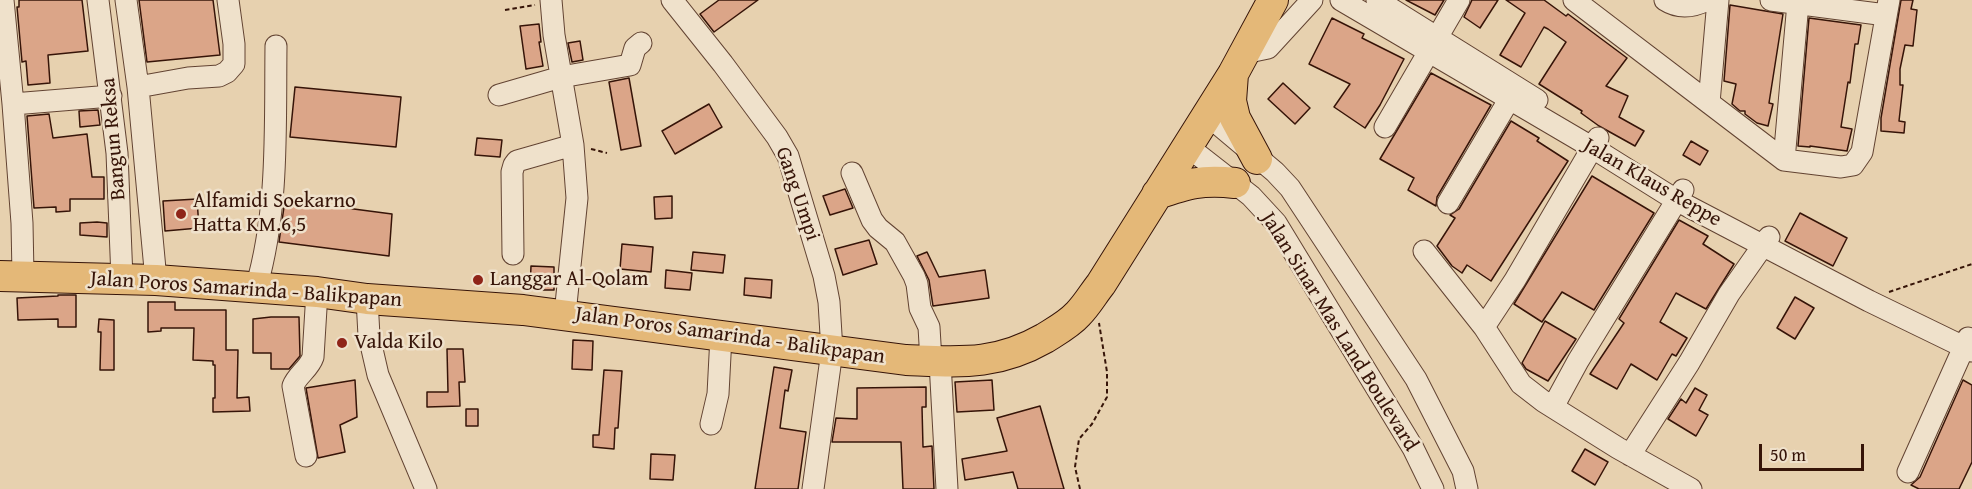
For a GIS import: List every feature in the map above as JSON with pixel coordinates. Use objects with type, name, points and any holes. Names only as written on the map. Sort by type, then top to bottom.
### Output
[{"type":"highway","name":"Jalan Poros Samarinda - Balikpapan","points":[[12,276],[156,280],[316,292],[367,299],[565,314],[906,360],[986,360],[1023,350],[1059,330],[1086,304],[1101,285],[1238,64],[1273,0]]},
{"type":"highway","points":[[1238,64],[1231,101],[1235,118],[1257,159]]},
{"type":"highway","points":[[1157,194],[1191,182],[1216,180],[1235,183]]},
{"type":"street","points":[[3,0],[22,223],[12,276]]},
{"type":"street","name":"Bangun Reksa","points":[[98,0],[117,153],[123,279]]},
{"type":"street","points":[[126,0],[138,87],[156,280]]},
{"type":"street","points":[[138,87],[188,78],[219,76],[227,72],[234,64],[234,44],[228,0]]},
{"type":"street","points":[[551,0],[554,35],[573,145],[577,198],[565,314]]},
{"type":"street","name":"Gang Umpi","points":[[672,0],[730,73],[777,137],[788,156],[824,276],[829,302],[832,351],[813,489]]},
{"type":"street","points":[[1238,64],[1268,48],[1312,0]]},
{"type":"street","name":"Jalan Klaus Reppe","points":[[1341,0],[1432,44],[1680,195],[1869,301],[1969,344]]},
{"type":"street","name":"Jalan Klaus Reppe","points":[[1377,0],[1432,44]]},
{"type":"street","points":[[1385,127],[1459,0]]},
{"type":"street","points":[[1574,0],[1784,160],[1841,167],[1853,165],[1860,157],[1888,8],[1771,0]]},
{"type":"street","points":[[1665,0],[1676,6],[1687,7],[1707,0]]},
{"type":"street","points":[[1709,103],[1718,0]]},
{"type":"street","points":[[1784,160],[1798,3]]},
{"type":"street","points":[[500,94],[561,78],[630,65],[635,48],[641,43]]},
{"type":"street","points":[[256,288],[266,255],[275,171],[276,46]]},
{"type":"street","points":[[1448,203],[1512,94]]},
{"type":"street","points":[[13,104],[111,96]]},
{"type":"street","name":"Jalan Sinar Mas Land Boulevard","points":[[1206,114],[1275,172],[1290,188],[1416,379],[1463,471],[1467,489]]},
{"type":"street","points":[[1484,327],[1515,280],[1595,143]]},
{"type":"street","points":[[513,254],[512,172],[514,165],[517,161],[573,145]]},
{"type":"street","name":"Jalan Sinar Mas Land Boulevard","points":[[1187,146],[1235,183],[1267,212],[1317,288],[1408,439],[1433,489]]},
{"type":"street","points":[[852,173],[872,220],[895,242],[917,284],[920,308],[929,327],[936,361],[947,489]]},
{"type":"street","points":[[1267,212],[1290,188]]},
{"type":"street","points":[[1552,407],[1680,195]]},
{"type":"street","points":[[1630,455],[1689,363],[1729,294],[1765,241]]},
{"type":"street","name":"Jalan Klaus Reppe","points":[[1765,241],[1792,250],[1881,295],[1969,344]]},
{"type":"street","points":[[1424,251],[1484,327],[1521,384],[1552,407],[1691,489]]},
{"type":"street","points":[[306,456],[293,386],[296,379],[310,365],[313,357],[316,292]]},
{"type":"street","points":[[367,299],[369,336],[378,375],[426,489]]},
{"type":"street","points":[[711,423],[718,394],[721,336]]},
{"type":"street","points":[[1908,472],[1969,344]]},
{"type":"path","points":[[1881,295],[1972,264]]},
{"type":"path","points":[[1080,489],[1075,467],[1079,439],[1092,424],[1107,397],[1107,372],[1099,320],[1086,304]]},
{"type":"building","points":[[19,0],[82,0],[88,51],[48,55],[50,83],[28,85],[26,61],[22,62],[17,7],[19,7]]},
{"type":"building","points":[[139,0],[213,0],[220,55],[147,62]]},
{"type":"building","points":[[719,0],[758,0],[714,32],[700,14]]},
{"type":"building","points":[[1406,0],[1444,0],[1435,15]]},
{"type":"building","points":[[1472,0],[1498,0],[1480,28],[1464,17]]},
{"type":"building","points":[[1506,0],[1544,0],[1566,16],[1568,14],[1627,58],[1606,86],[1628,96],[1619,117],[1644,131],[1635,146],[1599,126],[1581,113],[1582,111],[1539,84],[1566,42],[1548,29],[1544,27],[1521,67],[1500,55],[1525,13]]},
{"type":"building","points":[[1901,0],[1913,0],[1911,9],[1917,10],[1913,46],[1905,45],[1900,69],[1900,85],[1903,85],[1899,121],[1905,122],[1904,133],[1881,131],[1881,118]]},
{"type":"building","points":[[1730,5],[1783,14],[1769,103],[1773,104],[1768,126],[1757,123],[1745,114],[1745,111],[1740,111],[1732,104],[1736,84],[1724,81]]},
{"type":"building","points":[[1332,18],[1364,34],[1362,38],[1404,59],[1365,128],[1334,107],[1350,84],[1309,64]]},
{"type":"building","points":[[1809,18],[1861,25],[1858,44],[1855,44],[1841,127],[1852,129],[1847,151],[1798,146]]},
{"type":"building","points":[[539,24],[543,66],[526,69],[520,26]]},
{"type":"building","points":[[580,41],[583,60],[572,62],[568,43]]},
{"type":"building","points":[[1431,73],[1491,105],[1437,197],[1436,206],[1408,190],[1414,178],[1380,159]]},
{"type":"building","points":[[629,78],[641,146],[621,150],[609,82]]},
{"type":"building","points":[[1283,83],[1310,108],[1295,124],[1268,99]]},
{"type":"building","points":[[295,87],[401,97],[396,147],[290,137]]},
{"type":"building","points":[[709,104],[722,127],[675,154],[662,131]]},
{"type":"building","points":[[98,110],[100,125],[80,127],[79,111]]},
{"type":"building","points":[[49,114],[53,138],[87,134],[92,177],[104,177],[104,199],[70,199],[70,211],[56,212],[56,207],[34,208],[27,116]]},
{"type":"building","points":[[1511,121],[1539,138],[1537,141],[1568,161],[1491,281],[1467,265],[1462,273],[1452,266],[1437,246],[1455,218],[1450,215],[1459,209]]},
{"type":"building","points":[[477,138],[502,140],[500,157],[475,155]]},
{"type":"building","points":[[1691,141],[1708,151],[1700,165],[1683,155]]},
{"type":"building","points":[[1592,176],[1654,213],[1594,310],[1562,292],[1542,322],[1514,304]]},
{"type":"building","points":[[845,189],[853,208],[830,215],[823,196]]},
{"type":"building","points":[[672,196],[672,218],[655,219],[654,197]]},
{"type":"building","name":"Alfamidi Soekarno Hatta KM.6,5","points":[[197,199],[199,228],[165,231],[163,201]]},
{"type":"building","points":[[285,200],[392,214],[389,256],[279,242]]},
{"type":"building","points":[[1800,213],[1847,238],[1833,266],[1785,241]]},
{"type":"building","points":[[1679,220],[1708,236],[1703,244],[1734,264],[1706,309],[1676,293],[1660,322],[1687,338],[1676,356],[1672,354],[1657,380],[1631,364],[1617,389],[1590,374],[1624,323],[1619,319]]},
{"type":"building","points":[[80,223],[107,223],[107,237],[80,235]]},
{"type":"building","points":[[869,240],[877,264],[843,275],[835,249]]},
{"type":"building","points":[[622,244],[653,247],[651,272],[620,269]]},
{"type":"building","points":[[693,252],[725,255],[723,273],[691,270]]},
{"type":"building","points":[[927,252],[939,277],[985,270],[989,298],[933,306],[929,280],[917,256]]},
{"type":"building","points":[[531,266],[554,267],[554,290],[530,290]]},
{"type":"building","points":[[666,270],[692,273],[690,290],[665,288]]},
{"type":"building","points":[[745,278],[772,280],[771,298],[744,295]]},
{"type":"building","points":[[76,295],[76,327],[58,327],[58,319],[18,320],[17,298]]},
{"type":"building","points":[[1795,297],[1814,308],[1795,339],[1777,328]]},
{"type":"building","points":[[148,302],[175,302],[175,310],[226,310],[226,350],[238,350],[237,398],[249,397],[250,411],[213,412],[215,365],[213,361],[193,360],[194,328],[161,328],[161,331],[148,332]]},
{"type":"building","points":[[299,317],[300,356],[289,369],[271,369],[271,353],[253,353],[253,319]]},
{"type":"building","points":[[99,319],[114,320],[114,370],[100,370]]},
{"type":"building","points":[[1545,321],[1576,339],[1548,381],[1526,369],[1522,363]]},
{"type":"building","points":[[573,340],[593,341],[592,370],[572,369]]},
{"type":"building","points":[[447,349],[463,349],[465,382],[459,382],[460,406],[427,407],[427,392],[448,392]]},
{"type":"building","points":[[774,367],[792,370],[788,391],[785,390],[780,428],[806,432],[798,489],[755,489]]},
{"type":"building","points":[[604,370],[622,371],[618,428],[615,428],[614,449],[593,447],[593,435],[599,435]]},
{"type":"building","points":[[355,380],[357,417],[340,425],[345,452],[318,458],[306,388]]},
{"type":"building","points":[[992,380],[994,410],[957,412],[955,382]]},
{"type":"building","points":[[1963,380],[1972,385],[1972,462],[1959,489],[1919,489],[1911,485],[1920,477]]},
{"type":"building","points":[[926,387],[926,407],[922,407],[923,447],[932,446],[934,489],[903,489],[901,442],[832,442],[836,418],[857,419],[857,388]]},
{"type":"building","points":[[1695,388],[1707,395],[1699,410],[1708,415],[1696,436],[1668,419],[1681,399],[1686,403]]},
{"type":"building","points":[[1040,406],[1064,489],[1018,489],[1013,472],[965,480],[962,459],[1007,451],[997,418]]},
{"type":"building","points":[[466,409],[478,409],[478,426],[466,426]]},
{"type":"building","points":[[1585,449],[1608,462],[1595,485],[1572,471]]},
{"type":"building","points":[[651,454],[675,455],[673,480],[650,479]]},
{"type":"place","name":"Alfamidi Soekarno Hatta KM.6,5","points":[[181,214]]},
{"type":"place","name":"Langgar Al-Qolam","points":[[478,280]]},
{"type":"place","name":"Valda Kilo","points":[[342,343]]}]
